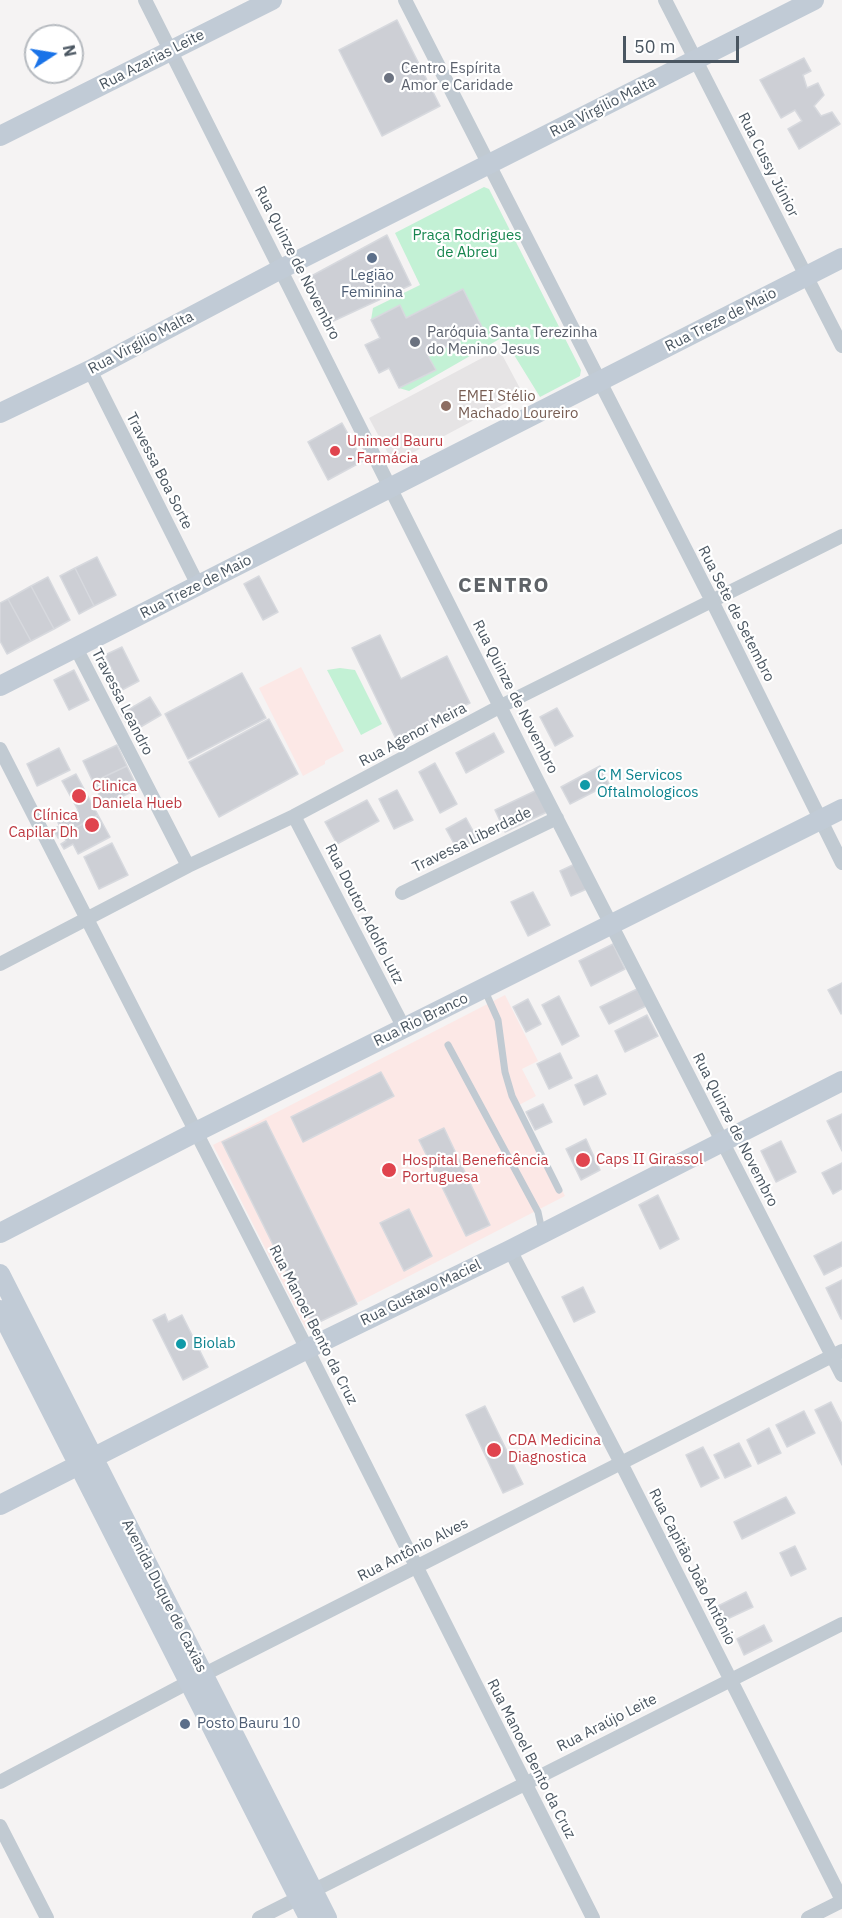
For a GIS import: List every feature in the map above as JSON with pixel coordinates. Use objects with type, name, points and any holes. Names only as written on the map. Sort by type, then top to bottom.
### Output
[{"type":"street","name":"Rua Quinze de Novembro","points":[[145,0],[611,926],[722,1141],[837,1353],[842,1375]]},
{"type":"street","name":"Rua Azarias Leite","points":[[0,136],[272,0]]},
{"type":"street","points":[[391,486],[600,381],[405,0]]},
{"type":"street","name":"Rua Cussy Júnior","points":[[665,0],[842,346]]},
{"type":"street","name":"Rua Virgílio Malta","points":[[490,165],[814,0]]},
{"type":"street","points":[[281,269],[490,165]]},
{"type":"street","name":"Rua Treze de Maio","points":[[600,381],[842,258]]},
{"type":"street","name":"Rua Virgílio Malta","points":[[0,413],[90,370],[281,269]]},
{"type":"street","name":"Travessa Boa Sorte","points":[[90,370],[199,586]]},
{"type":"street","name":"Rua Sete de Setembro","points":[[600,381],[842,863]]},
{"type":"street","name":"Rua Treze de Maio","points":[[0,686],[391,486]]},
{"type":"street","name":"Rua Agenor Meira","points":[[0,963],[188,866],[294,816],[501,706],[842,536]]},
{"type":"street","name":"Travessa Leandro","points":[[76,648],[188,866]]},
{"type":"street","name":"Rua Manoel Bento da Cruz","points":[[0,749],[307,1349],[592,1918]]},
{"type":"street","name":"Rua Rio Branco","points":[[0,1233],[196,1132],[842,809]]},
{"type":"street","name":"Rua Doutor Adolfo Lutz","points":[[294,816],[404,1028]]},
{"type":"street","name":"Travessa Liberdade","points":[[402,893],[557,818]]},
{"type":"street","name":"Rua Gustavo Maciel","points":[[0,1505],[842,1081]]},
{"type":"street","name":"Rua Capitão João Antônio","points":[[510,1250],[621,1463],[842,1900]]},
{"type":"street","name":"Avenida Duque de Caxias","points":[[0,1274],[87,1462],[306,1894],[327,1918]]},
{"type":"street","name":"Avenida Duque de Caxias","points":[[0,1310],[87,1462]]},
{"type":"street","name":"Rua Antônio Alves","points":[[0,1782],[197,1678],[837,1353]]},
{"type":"street","name":"Rua Araújo Leite","points":[[259,1918],[842,1624]]},
{"type":"street","points":[[0,1826],[47,1918]]},
{"type":"street","name":"Avenida Duque de Caxias","points":[[306,1894],[309,1918]]},
{"type":"street","points":[[808,1918],[842,1900]]},
{"type":"lane","points":[[484,989],[498,1020],[505,1072],[512,1096],[559,1190]]},
{"type":"lane","points":[[448,1045],[538,1212],[542,1233]]},
{"type":"shaded area","name":"EMEI Stélio Machado Loureiro","points":[[499,349],[523,394],[399,460],[391,459],[369,418]]},
{"type":"shaded area","points":[[301,667],[344,751],[303,776],[259,688]]},
{"type":"shaded area","name":"Hospital Beneficência Portuguesa","points":[[505,995],[538,1061],[522,1069],[536,1096],[519,1105],[565,1196],[306,1329],[213,1145]]},
{"type":"green space","name":"Praça Rodrigues de Abreu","points":[[484,187],[489,189],[581,370],[580,376],[540,397],[503,337],[409,391],[399,388],[435,370],[428,356],[482,329],[463,289],[406,318],[400,306],[371,320],[373,308],[420,285],[395,233]]},
{"type":"green space","points":[[340,668],[355,670],[382,724],[361,735],[327,670]]},
{"type":"building","name":"Centro Espírita Amor e Caridade","points":[[397,20],[440,106],[382,136],[339,50]]},
{"type":"building","points":[[804,58],[811,71],[803,75],[807,88],[818,83],[824,95],[814,106],[821,116],[832,112],[840,124],[799,149],[788,129],[802,121],[795,110],[781,118],[760,80]]},
{"type":"building","name":"Legião Feminina","points":[[387,235],[411,285],[327,324],[304,280]]},
{"type":"building","name":"Paróquia Santa Terezinha do Menino Jesus","points":[[463,289],[483,329],[428,356],[436,370],[399,388],[389,368],[379,373],[365,345],[380,338],[371,320],[400,305],[406,318]]},
{"type":"building","name":"Unimed Bauru - Farmácia","points":[[342,423],[363,461],[328,480],[308,442]]},
{"type":"building","points":[[97,557],[116,595],[94,606],[75,568]]},
{"type":"building","points":[[75,568],[94,606],[79,614],[60,576]]},
{"type":"building","points":[[259,576],[278,612],[263,620],[244,584]]},
{"type":"building","points":[[48,577],[70,620],[54,629],[31,586]]},
{"type":"building","points":[[31,586],[54,629],[31,641],[8,599]]},
{"type":"building","points":[[8,599],[31,641],[7,654],[0,641],[0,603]]},
{"type":"building","points":[[380,635],[401,679],[447,656],[470,703],[396,739],[352,648]]},
{"type":"building","points":[[122,647],[139,681],[122,690],[105,655]]},
{"type":"building","points":[[74,670],[89,700],[69,710],[54,680]]},
{"type":"building","points":[[242,673],[266,718],[188,759],[165,714]]},
{"type":"building","points":[[150,697],[161,715],[132,732],[121,714]]},
{"type":"building","points":[[557,708],[573,736],[555,746],[540,717]]},
{"type":"building","points":[[269,719],[298,774],[219,817],[189,762]]},
{"type":"building","points":[[494,733],[504,752],[466,773],[456,753]]},
{"type":"building","points":[[117,745],[127,766],[93,782],[83,761]]},
{"type":"building","points":[[59,748],[70,770],[37,786],[27,764]]},
{"type":"building","points":[[435,763],[457,804],[440,813],[419,772]]},
{"type":"building","points":[[127,766],[138,789],[104,805],[93,782]]},
{"type":"building","name":"C M Servicos Oftalmologicos","points":[[600,766],[609,784],[570,804],[561,787]]},
{"type":"building","name":"Clinica Daniela Hueb","points":[[76,774],[98,815],[58,838],[53,829],[60,826],[57,821],[78,810],[62,781]]},
{"type":"building","points":[[397,790],[413,820],[394,829],[379,799]]},
{"type":"building","points":[[537,790],[547,812],[505,832],[495,810]]},
{"type":"building","points":[[367,800],[379,821],[337,844],[325,822]]},
{"type":"building","name":"Clínica Capilar Dh","points":[[98,815],[110,837],[78,854],[73,844],[64,849],[61,844],[66,841],[63,835]]},
{"type":"building","points":[[466,818],[478,840],[458,851],[446,829]]},
{"type":"building","points":[[112,843],[128,875],[99,889],[84,857]]},
{"type":"building","points":[[577,863],[589,888],[571,896],[560,871]]},
{"type":"building","points":[[533,892],[550,925],[528,936],[511,902]]},
{"type":"building","points":[[613,944],[625,969],[591,986],[579,961]]},
{"type":"building","points":[[842,983],[842,1013],[841,1014],[828,990]]},
{"type":"building","points":[[637,989],[646,1006],[609,1024],[600,1007]]},
{"type":"building","points":[[559,996],[579,1036],[562,1045],[542,1005]]},
{"type":"building","points":[[528,999],[541,1024],[526,1032],[513,1007]]},
{"type":"building","points":[[647,1015],[658,1036],[625,1052],[615,1031]]},
{"type":"building","points":[[560,1053],[572,1078],[549,1089],[537,1064]]},
{"type":"building","points":[[381,1072],[394,1096],[303,1142],[291,1117]]},
{"type":"building","points":[[597,1075],[606,1094],[584,1105],[575,1085]]},
{"type":"building","points":[[543,1104],[552,1122],[535,1130],[526,1112]]},
{"type":"building","points":[[842,1114],[842,1151],[827,1121]]},
{"type":"building","points":[[266,1121],[357,1304],[313,1325],[222,1142]]},
{"type":"building","points":[[444,1128],[490,1225],[466,1236],[419,1140]]},
{"type":"building","name":"Caps II Girassol","points":[[586,1139],[600,1170],[581,1180],[566,1149]]},
{"type":"building","points":[[781,1141],[796,1172],[776,1182],[761,1151]]},
{"type":"building","points":[[842,1163],[842,1189],[833,1194],[822,1173]]},
{"type":"building","points":[[658,1195],[679,1239],[660,1249],[639,1205]]},
{"type":"building","points":[[409,1209],[432,1256],[404,1271],[380,1223]]},
{"type":"building","points":[[842,1242],[842,1266],[824,1275],[814,1256]]},
{"type":"building","points":[[842,1280],[842,1319],[841,1319],[826,1288]]},
{"type":"building","points":[[583,1287],[595,1312],[574,1322],[562,1297]]},
{"type":"building","name":"Biolab","points":[[165,1314],[168,1322],[182,1315],[208,1367],[183,1380],[153,1320]]},
{"type":"building","points":[[831,1402],[842,1424],[842,1465],[815,1410]]},
{"type":"building","name":"CDA Medicina Diagnostica","points":[[485,1406],[523,1484],[503,1493],[466,1415]]},
{"type":"building","points":[[804,1411],[815,1433],[787,1447],[776,1425]]},
{"type":"building","points":[[769,1428],[781,1453],[758,1464],[747,1440]]},
{"type":"building","points":[[739,1443],[751,1466],[725,1478],[714,1455]]},
{"type":"building","points":[[703,1447],[719,1478],[701,1487],[686,1455]]},
{"type":"building","points":[[786,1497],[795,1513],[742,1539],[734,1522]]},
{"type":"building","points":[[795,1546],[806,1569],[791,1576],[780,1553]]},
{"type":"building","points":[[746,1592],[753,1607],[725,1620],[718,1606]]},
{"type":"building","points":[[764,1625],[772,1641],[744,1655],[737,1639]]},
{"type":"place","name":"Centro Espírita Amor e Caridade","points":[[389,78]]},
{"type":"place","name":"Legião Feminina","points":[[372,258]]},
{"type":"place","name":"Paróquia Santa Terezinha do Menino Jesus","points":[[415,342]]},
{"type":"place","name":"EMEI Stélio Machado Loureiro","points":[[446,406]]},
{"type":"place","name":"Unimed Bauru - Farmácia","points":[[335,451]]},
{"type":"place","name":"C M Servicos Oftalmologicos","points":[[585,785]]},
{"type":"place","name":"Clinica Daniela Hueb","points":[[79,796]]},
{"type":"place","name":"Clínica Capilar Dh","points":[[92,825]]},
{"type":"place","name":"Caps II Girassol","points":[[583,1160]]},
{"type":"place","name":"Hospital Beneficência Portuguesa","points":[[389,1170]]},
{"type":"place","name":"Biolab","points":[[181,1344]]},
{"type":"place","name":"CDA Medicina Diagnostica","points":[[494,1450]]},
{"type":"place","name":"Posto Bauru 10","points":[[185,1724]]},
{"type":"district","name":"CENTRO","points":[[504,586]]}]
